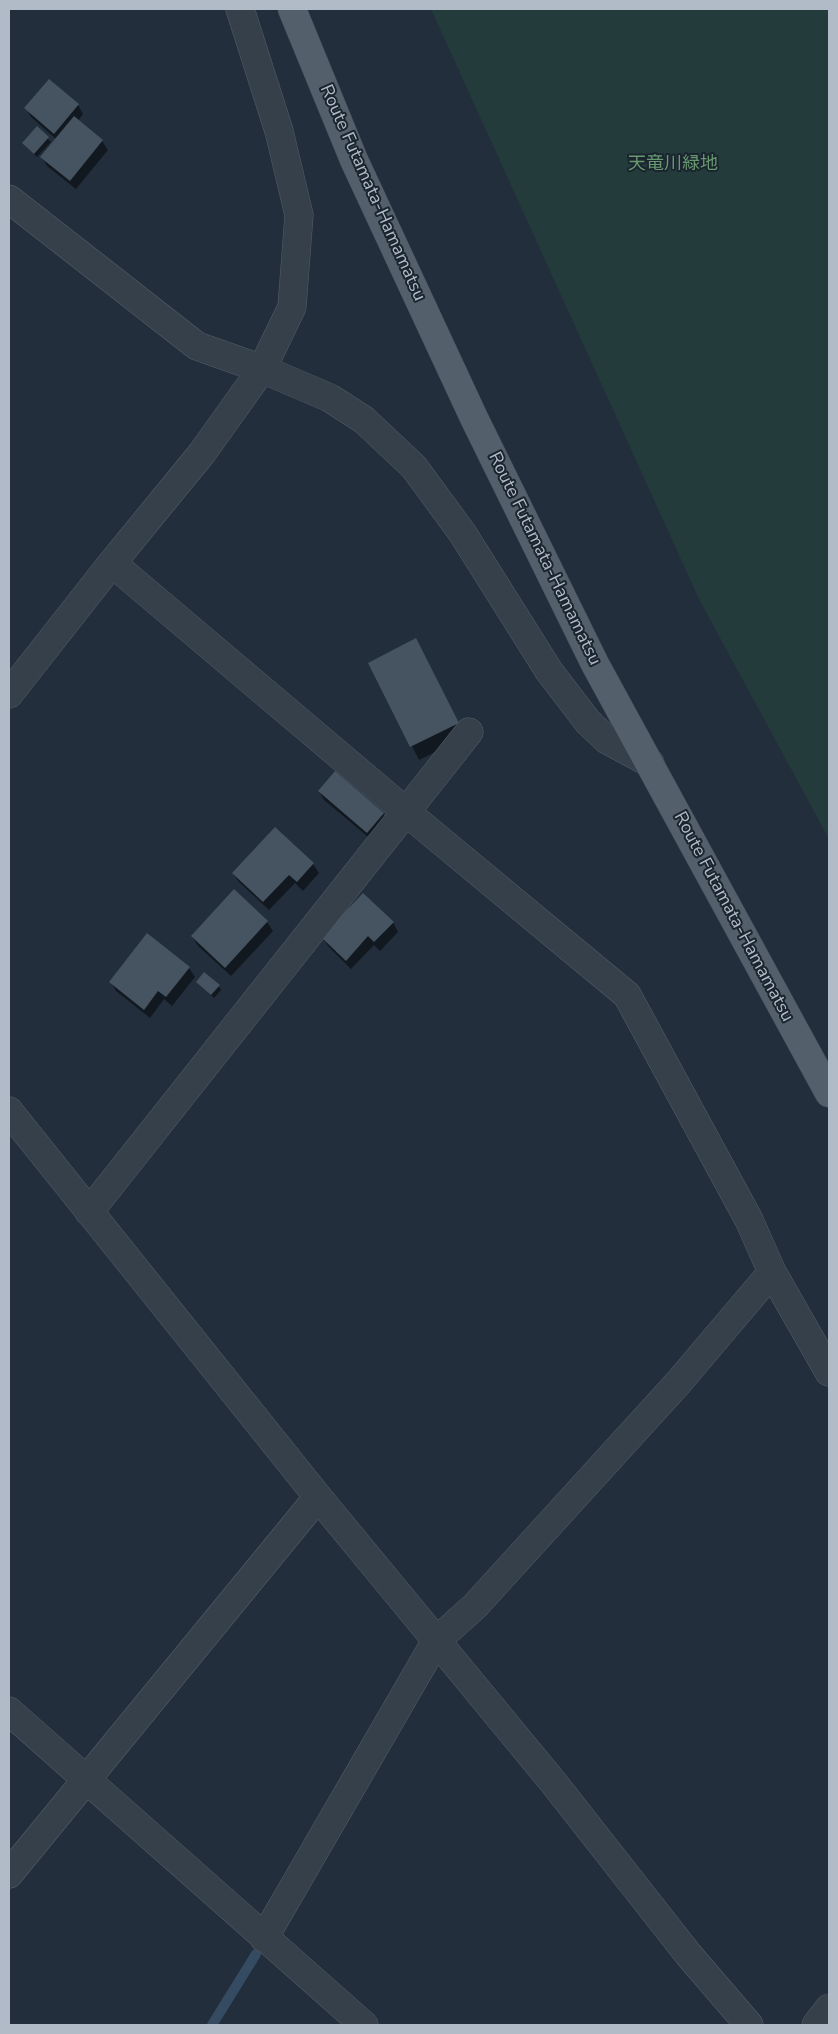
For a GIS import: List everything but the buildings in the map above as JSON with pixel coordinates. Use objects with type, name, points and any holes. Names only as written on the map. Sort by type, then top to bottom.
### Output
[{"type":"main road","name":"Route Futamata-Hamamatsu","points":[[292,9],[354,160],[474,418],[595,664],[829,1093]]},
{"type":"street","points":[[9,694],[202,453],[262,369],[292,307],[299,215],[278,131],[240,9]]},
{"type":"street","points":[[9,199],[197,346],[262,369],[330,398],[364,420],[414,467],[463,534],[549,671],[588,722],[607,740],[650,763]]},
{"type":"street","points":[[112,563],[626,995],[749,1220],[772,1272],[829,1372]]},
{"type":"street","points":[[89,1212],[469,732]]},
{"type":"street","points":[[9,1111],[318,1497],[553,1782],[688,1954],[749,2025]]},
{"type":"street","points":[[264,1938],[436,1641],[482,1599],[678,1383],[772,1272]]},
{"type":"street","points":[[9,1874],[318,1497]]},
{"type":"street","points":[[9,1711],[364,2025]]},
{"type":"street","points":[[816,2025],[829,2008]]},
{"type":"green space","name":"天竜川緑地","points":[[431,9],[829,9],[829,839],[699,599]]},
{"type":"waterway","points":[[212,2025],[256,1954]]}]
